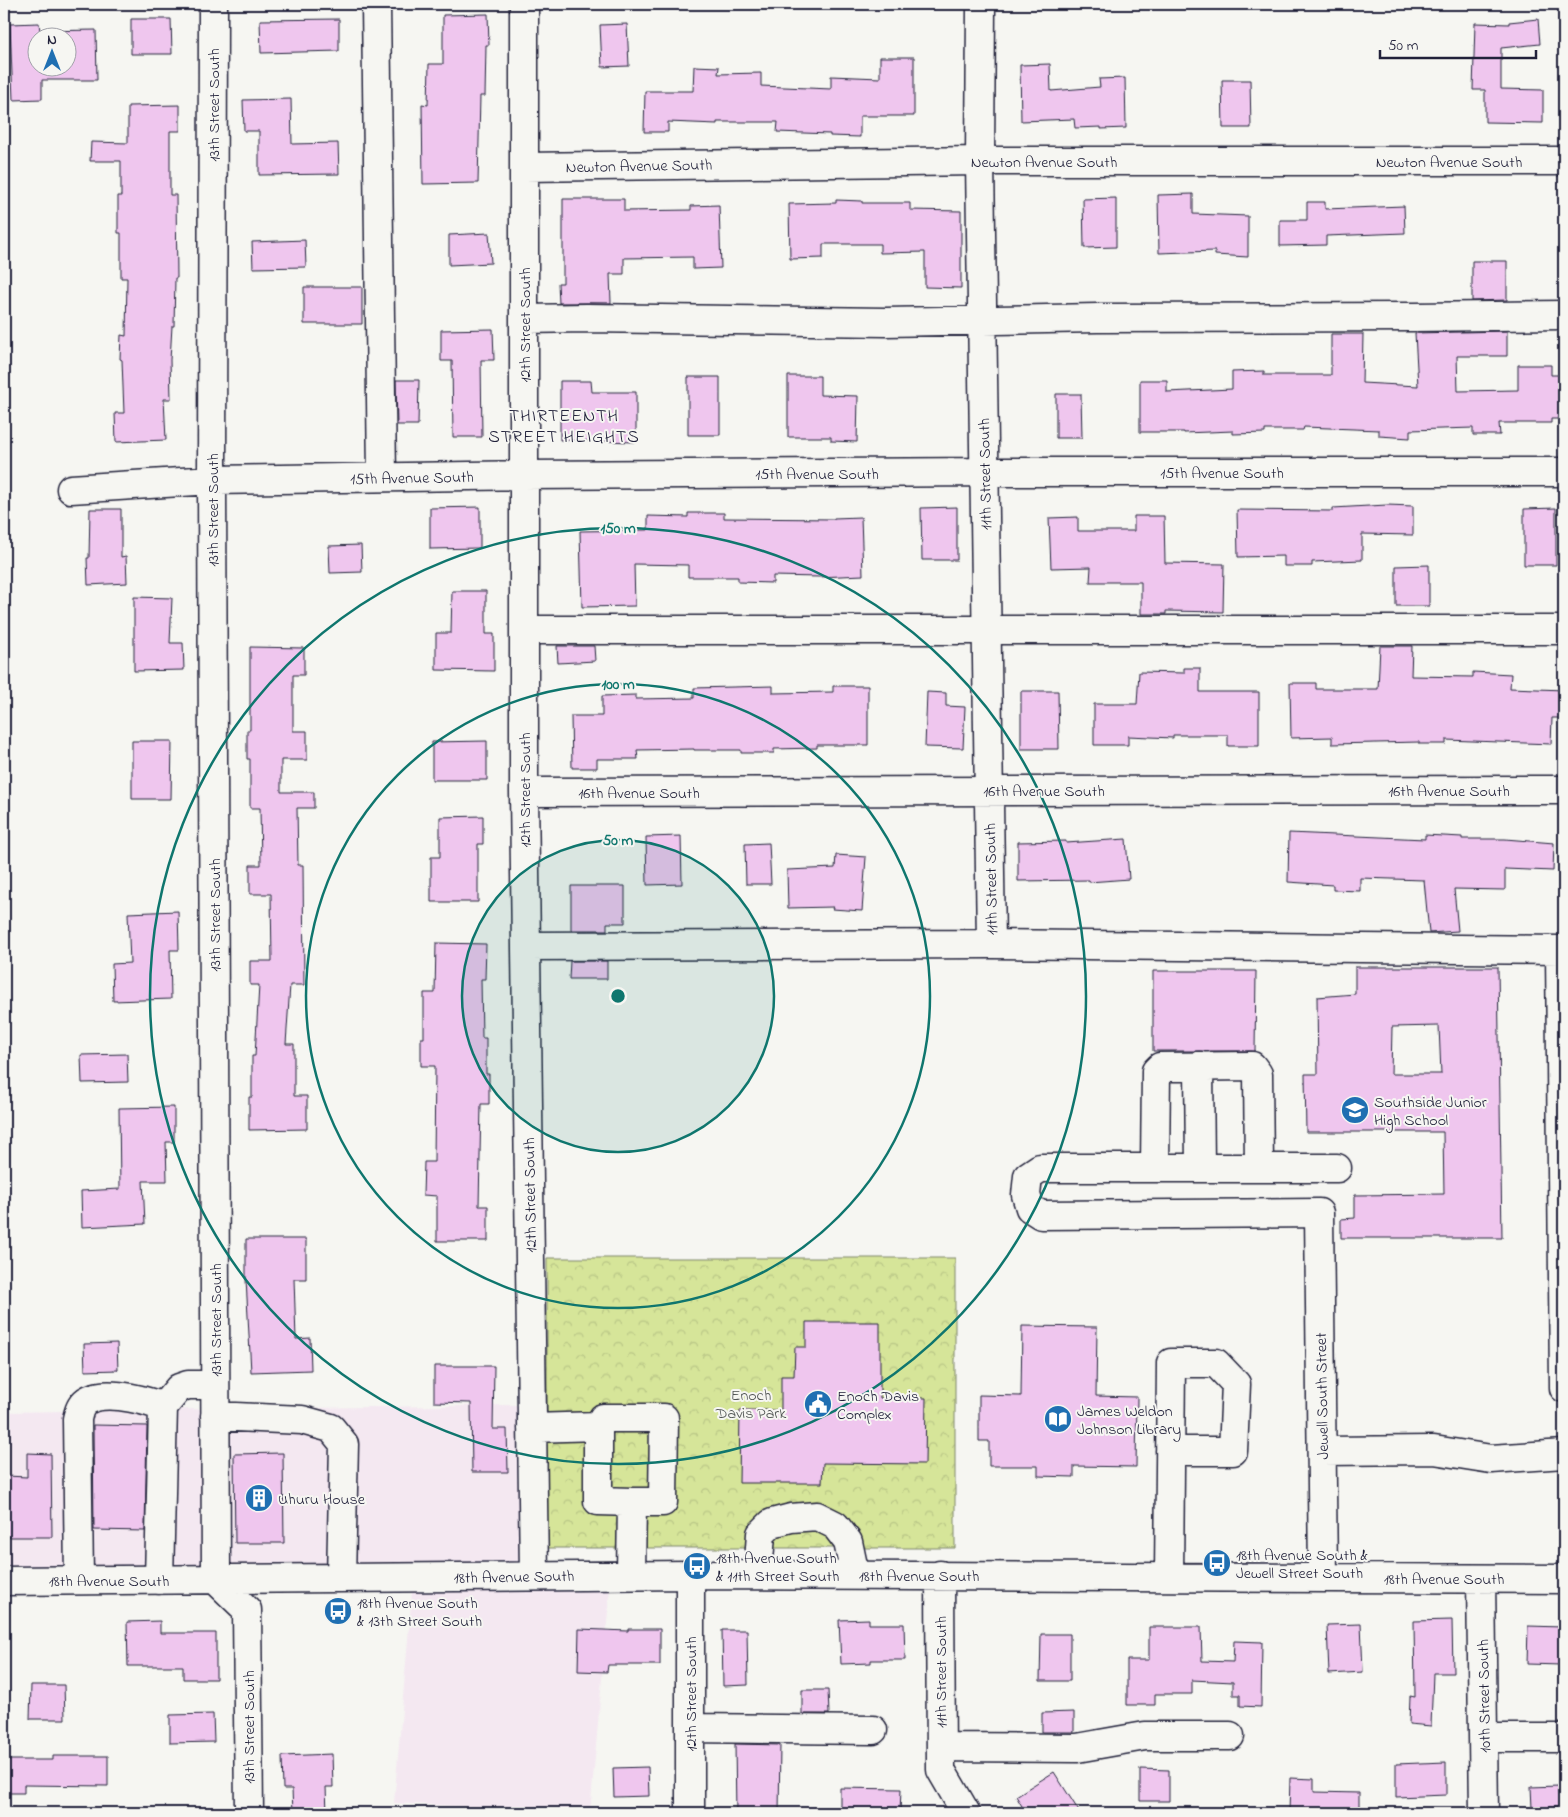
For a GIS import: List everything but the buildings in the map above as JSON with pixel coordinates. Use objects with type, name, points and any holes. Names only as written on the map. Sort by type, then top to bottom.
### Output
[{"type":"street","name":"13th Street South","points":[[213,4],[212,480],[216,1580],[248,1610],[249,1813]]},
{"type":"street","points":[[376,4],[382,477]]},
{"type":"street","name":"12th Street South","points":[[524,4],[524,792],[534,1576]]},
{"type":"street","name":"11th Street South","points":[[981,4],[980,161],[991,944]]},
{"type":"street","name":"Newton Avenue South","points":[[524,167],[980,161],[1564,161]]},
{"type":"street","points":[[524,319],[605,318],[857,322],[1564,315]]},
{"type":"street","name":"15th Avenue South","points":[[71,489],[212,480],[525,475],[984,472],[1564,472]]},
{"type":"street","points":[[524,630],[1564,630]]},
{"type":"street","name":"16th Avenue South","points":[[524,792],[1564,790]]},
{"type":"street","points":[[526,946],[991,944],[1560,950],[1564,1388]]},
{"type":"street","points":[[1259,1168],[1258,1074],[1256,1070],[1252,1066],[1160,1066],[1156,1071],[1155,1168],[1200,1168],[1259,1168],[1337,1168]]},
{"type":"street","points":[[1199,1066],[1200,1168]]},
{"type":"street","name":"Jewell South Street","points":[[1155,1168],[1040,1168],[1028,1176],[1026,1195],[1030,1208],[1041,1215],[1319,1213],[1323,1578]]},
{"type":"street","points":[[159,1580],[163,1407],[179,1388],[215,1385]]},
{"type":"street","points":[[79,1580],[78,1419],[81,1406],[91,1399],[108,1394],[149,1402],[163,1407]]},
{"type":"street","points":[[215,1416],[302,1420],[331,1428],[344,1444],[341,1578]]},
{"type":"street","points":[[604,1418],[664,1418],[663,1502],[632,1502],[598,1501],[598,1426],[604,1418]]},
{"type":"street","points":[[532,1428],[598,1426]]},
{"type":"street","points":[[1322,1451],[1434,1450],[1491,1459],[1564,1454]]},
{"type":"street","points":[[1169,1576],[1170,1451]]},
{"type":"street","points":[[631,1575],[632,1502]]},
{"type":"street","points":[[758,1574],[761,1534],[772,1523],[791,1518],[816,1516],[835,1525],[848,1542],[855,1574]]},
{"type":"street","name":"12th Street South","points":[[690,1574],[690,1813]]},
{"type":"street","name":"18th Avenue South","points":[[4,1581],[690,1574],[1564,1579]]},
{"type":"street","name":"11th Street South","points":[[940,1574],[941,1759]]},
{"type":"street","name":"10th Street South","points":[[1481,1579],[1484,1813]]},
{"type":"street","points":[[690,1728],[873,1730]]},
{"type":"street","points":[[966,1813],[941,1759],[1077,1748],[1146,1736],[1230,1736]]},
{"type":"street","points":[[1483,1738],[1564,1738]]},
{"type":"shaded area","points":[[517,1405],[521,1456],[523,1564],[227,1568],[226,1409]]},
{"type":"shaded area","points":[[204,1409],[205,1568],[4,1569],[4,1412]]},
{"type":"shaded area","points":[[610,1589],[590,1813],[394,1803],[412,1592],[283,1591]]},
{"type":"green space","name":"Enoch Davis Park","points":[[547,1258],[955,1258],[955,1548],[547,1548]]},
{"type":"place","name":"Southside Junior High School","points":[[1355,1110]]},
{"type":"place","name":"Enoch Davis Complex","points":[[818,1404]]},
{"type":"place","name":"James Weldon Johnson Library","points":[[1058,1419]]},
{"type":"place","name":"Uhuru House","points":[[259,1498]]},
{"type":"place","name":"18th Avenue South & Jewell Street South","points":[[1217,1563]]},
{"type":"place","name":"18th Avenue South & 11th Street South","points":[[697,1566]]},
{"type":"place","name":"18th Avenue South & 13th Street South","points":[[338,1611]]},
{"type":"district","name":"THIRTEENTH STREET HEIGHTS","points":[[564,425]]}]
